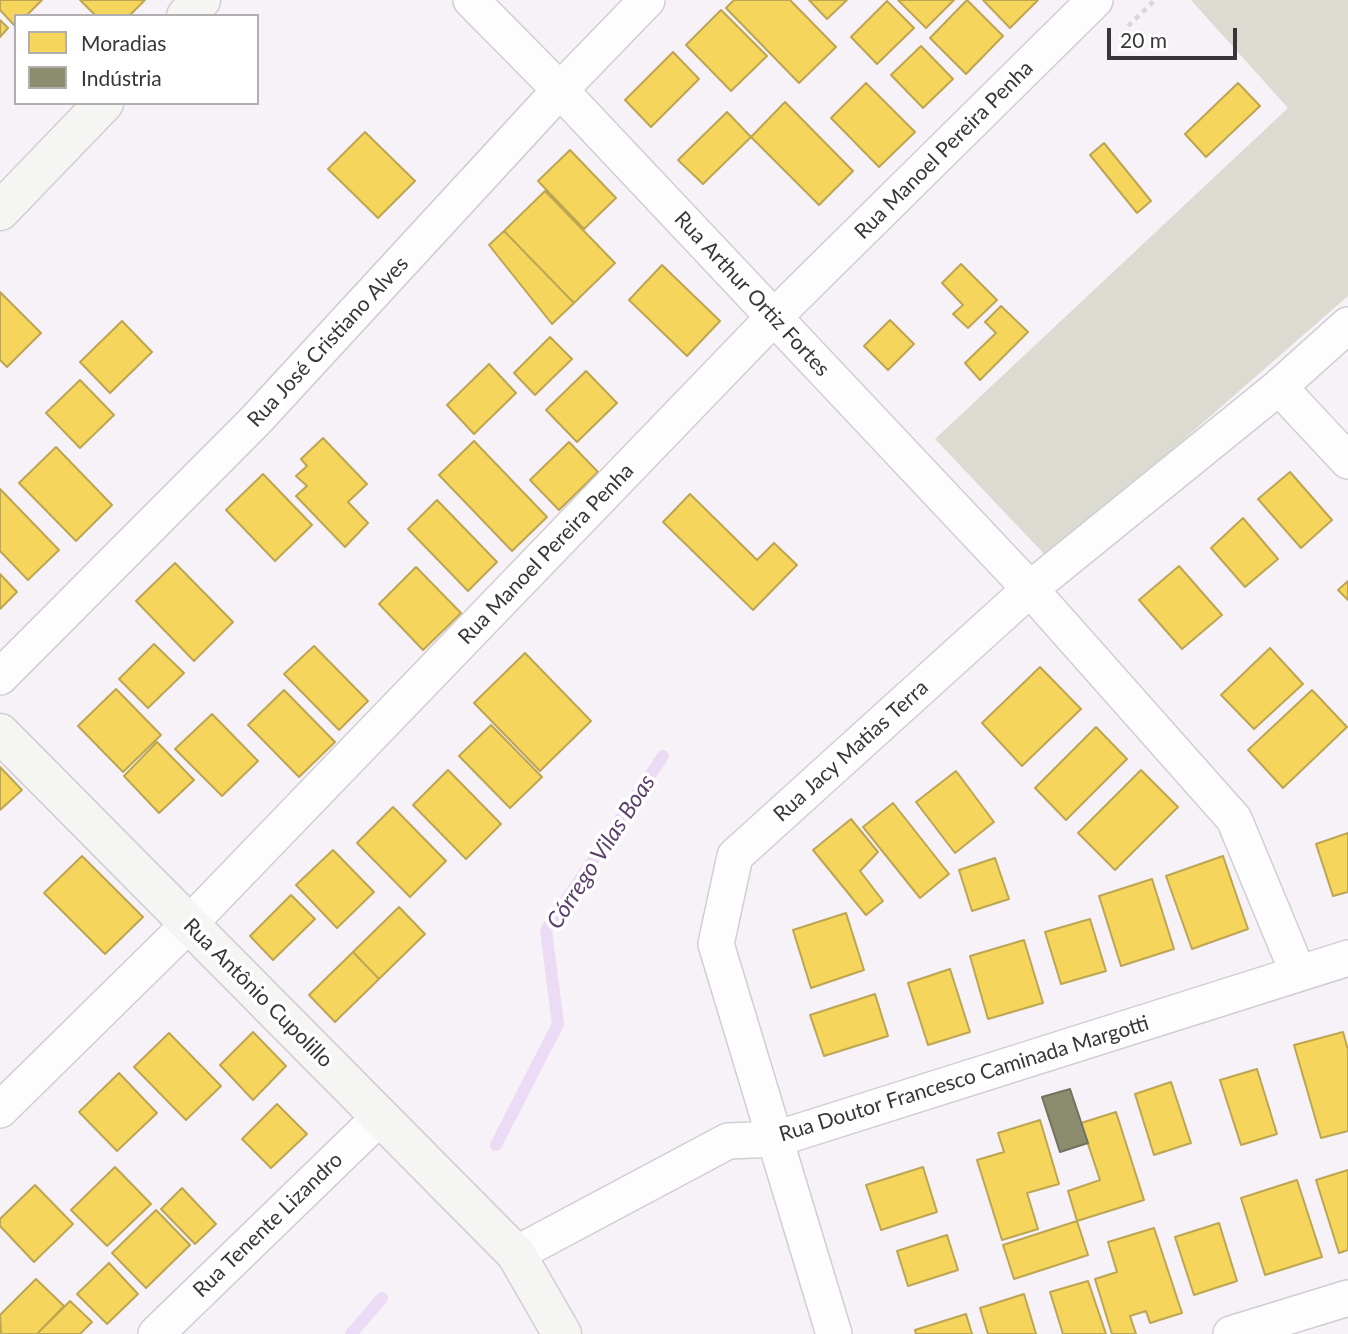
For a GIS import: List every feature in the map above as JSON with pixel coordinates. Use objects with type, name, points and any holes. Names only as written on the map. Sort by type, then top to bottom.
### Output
[{"type":"street","points":[[188,14],[201,0]]},
{"type":"street","name":"Rua Arthur Ortiz Fortes","points":[[471,0],[1030,589],[1234,819],[1298,973]]},
{"type":"street","name":"Rua José Cristiano Alves","points":[[0,677],[255,421],[559,90],[647,0]]},
{"type":"street","name":"Rua Manoel Pereira Penha","points":[[0,1110],[190,924],[774,317],[1095,0]]},
{"type":"street","points":[[0,211],[102,105]]},
{"type":"street","name":"Rua Jacy Matias Terra","points":[[834,1334],[716,944],[735,856],[1030,589],[1279,387],[1348,325]]},
{"type":"street","points":[[1279,387],[1348,461]]},
{"type":"street","name":"Rua Antônio Cupolillo","points":[[0,733],[516,1254],[562,1334]]},
{"type":"street","name":"Rua Doutor Francesco Caminada Margotti","points":[[516,1254],[728,1141],[776,1139],[1348,958]]},
{"type":"street","name":"Rua Tenente Lizandro","points":[[156,1334],[381,1116]]},
{"type":"street","points":[[1231,1334],[1348,1298]]},
{"type":"path","points":[[1125,30],[1155,0]]},
{"type":"shaded area","points":[[1191,0],[1348,0],[1348,296],[1048,558],[935,439],[1288,108]]},
{"type":"building: Moradias","points":[[0,0],[42,0],[28,14],[14,14],[14,25],[0,10]]},
{"type":"building: Moradias","points":[[80,0],[145,0],[131,14],[94,14]]},
{"type":"building: Moradias","points":[[734,0],[790,0],[836,47],[799,83],[726,8]]},
{"type":"building: Moradias","points":[[809,0],[847,0],[827,19]]},
{"type":"building: Moradias","points":[[898,0],[954,0],[926,28]]},
{"type":"building: Moradias","points":[[967,0],[1003,36],[966,74],[930,38]]},
{"type":"building: Moradias","points":[[983,0],[1038,0],[1010,28]]},
{"type":"building: Moradias","points":[[887,1],[914,28],[877,64],[851,37]]},
{"type":"building: Moradias","points":[[721,10],[767,56],[731,91],[686,45]]},
{"type":"building: Moradias","points":[[0,20],[8,28],[0,37]]},
{"type":"building: Moradias","points":[[921,46],[953,79],[923,108],[891,75]]},
{"type":"building: Moradias","points":[[673,52],[699,79],[651,127],[625,100]]},
{"type":"building: Moradias","points":[[866,83],[915,132],[879,167],[831,118]]},
{"type":"building: Moradias","points":[[1238,83],[1260,106],[1206,157],[1185,134]]},
{"type":"building: Moradias","points":[[785,102],[853,171],[819,205],[751,137]]},
{"type":"building: Moradias","points":[[727,112],[751,137],[703,184],[678,160]]},
{"type":"building: Moradias","points":[[365,132],[415,181],[378,218],[328,169]]},
{"type":"building: Moradias","points":[[1104,143],[1151,201],[1137,213],[1090,155]]},
{"type":"building: Moradias","points":[[570,150],[616,198],[584,229],[538,181]]},
{"type":"building: Moradias","points":[[545,191],[615,263],[574,303],[504,231]]},
{"type":"building: Moradias","points":[[504,231],[574,303],[552,324],[489,245]]},
{"type":"building: Moradias","points":[[961,264],[997,300],[968,328],[953,314],[963,305],[942,283]]},
{"type":"building: Moradias","points":[[662,265],[720,321],[687,356],[629,300]]},
{"type":"building: Moradias","points":[[0,292],[41,333],[7,367],[0,360]]},
{"type":"building: Moradias","points":[[1001,306],[1028,332],[980,380],[965,363],[996,333],[985,322]]},
{"type":"building: Moradias","points":[[890,320],[914,344],[888,370],[864,346]]},
{"type":"building: Moradias","points":[[122,321],[152,352],[110,393],[80,362]]},
{"type":"building: Moradias","points":[[550,337],[572,359],[535,395],[514,373]]},
{"type":"building: Moradias","points":[[489,364],[516,393],[474,434],[447,405]]},
{"type":"building: Moradias","points":[[586,371],[617,403],[577,442],[546,410]]},
{"type":"building: Moradias","points":[[80,380],[114,415],[80,448],[46,413]]},
{"type":"building: Moradias","points":[[323,438],[367,484],[348,502],[368,523],[345,547],[296,496],[307,486],[296,476],[307,466],[301,459]]},
{"type":"building: Moradias","points":[[474,441],[547,517],[512,551],[439,475]]},
{"type":"building: Moradias","points":[[569,442],[598,472],[559,510],[530,480]]},
{"type":"building: Moradias","points":[[56,447],[112,505],[76,541],[19,483]]},
{"type":"building: Moradias","points":[[1290,472],[1332,520],[1301,548],[1258,499]]},
{"type":"building: Moradias","points":[[263,474],[312,525],[275,561],[226,510]]},
{"type":"building: Moradias","points":[[0,489],[59,550],[28,580],[0,551]]},
{"type":"building: Moradias","points":[[690,494],[757,560],[774,543],[797,565],[753,610],[663,522]]},
{"type":"building: Moradias","points":[[437,500],[497,562],[468,591],[408,529]]},
{"type":"building: Moradias","points":[[1243,518],[1278,559],[1245,587],[1211,548]]},
{"type":"building: Moradias","points":[[175,563],[233,622],[194,661],[136,601]]},
{"type":"building: Moradias","points":[[1179,566],[1222,615],[1182,649],[1139,600]]},
{"type":"building: Moradias","points":[[416,567],[461,613],[423,650],[379,604]]},
{"type":"building: Moradias","points":[[0,574],[17,592],[0,609]]},
{"type":"building: Moradias","points":[[1348,581],[1348,600],[1338,590]]},
{"type":"building: Moradias","points":[[154,644],[184,673],[148,708],[119,679]]},
{"type":"building: Moradias","points":[[314,646],[368,701],[339,730],[284,674]]},
{"type":"building: Moradias","points":[[1270,648],[1303,684],[1254,729],[1221,695]]},
{"type":"building: Moradias","points":[[525,653],[591,721],[540,771],[474,703]]},
{"type":"building: Moradias","points":[[1040,667],[1081,709],[1022,766],[982,723]]},
{"type":"building: Moradias","points":[[116,689],[161,735],[123,772],[78,726]]},
{"type":"building: Moradias","points":[[284,690],[335,742],[299,777],[248,725]]},
{"type":"building: Moradias","points":[[1312,690],[1347,727],[1283,788],[1248,750]]},
{"type":"building: Moradias","points":[[212,714],[258,761],[222,796],[175,749]]},
{"type":"building: Moradias","points":[[491,725],[542,777],[510,808],[459,756]]},
{"type":"building: Moradias","points":[[1096,727],[1127,759],[1066,820],[1035,788]]},
{"type":"building: Moradias","points":[[157,742],[194,780],[159,813],[124,776]]},
{"type":"building: Moradias","points":[[0,767],[22,790],[0,810]]},
{"type":"building: Moradias","points":[[448,770],[501,824],[466,859],[413,805]]},
{"type":"building: Moradias","points":[[1141,770],[1178,807],[1115,870],[1078,833]]},
{"type":"building: Moradias","points":[[956,771],[994,822],[955,853],[916,802]]},
{"type":"building: Moradias","points":[[893,803],[949,874],[920,898],[863,827]]},
{"type":"building: Moradias","points":[[393,807],[446,861],[410,897],[357,843]]},
{"type":"building: Moradias","points":[[851,819],[878,852],[860,871],[883,901],[866,915],[813,850]]},
{"type":"building: Moradias","points":[[1348,833],[1348,892],[1333,896],[1316,844]]},
{"type":"building: Moradias","points":[[333,850],[374,892],[337,928],[296,885]]},
{"type":"building: Moradias","points":[[82,856],[143,917],[105,954],[44,893]]},
{"type":"building: Moradias","points":[[1223,856],[1248,929],[1192,949],[1166,876]]},
{"type":"building: Moradias","points":[[995,858],[1009,899],[972,911],[959,870]]},
{"type":"building: Moradias","points":[[1152,879],[1174,949],[1121,966],[1099,896]]},
{"type":"building: Moradias","points":[[291,895],[315,919],[273,960],[250,936]]},
{"type":"building: Moradias","points":[[399,907],[425,934],[379,979],[353,952]]},
{"type":"building: Moradias","points":[[846,913],[864,970],[811,988],[793,930]]},
{"type":"building: Moradias","points":[[1090,919],[1106,971],[1061,984],[1045,932]]},
{"type":"building: Moradias","points":[[1024,940],[1043,1003],[988,1019],[970,956]]},
{"type":"building: Moradias","points":[[353,952],[379,979],[335,1022],[309,995]]},
{"type":"building: Moradias","points":[[950,969],[970,1032],[928,1045],[908,983]]},
{"type":"building: Moradias","points":[[875,994],[888,1036],[824,1056],[810,1015]]},
{"type":"building: Moradias","points":[[253,1032],[286,1066],[253,1100],[220,1065]]},
{"type":"building: Moradias","points":[[1343,1032],[1348,1050],[1348,1131],[1321,1138],[1294,1045]]},
{"type":"building: Moradias","points":[[169,1033],[221,1086],[186,1120],[134,1067]]},
{"type":"building: Moradias","points":[[1257,1069],[1277,1134],[1241,1145],[1220,1080]]},
{"type":"building: Moradias","points":[[119,1073],[157,1113],[117,1151],[79,1112]]},
{"type":"building: Moradias","points":[[1171,1082],[1191,1143],[1154,1155],[1135,1094]]},
{"type":"building: Moradias","points":[[277,1104],[307,1134],[271,1168],[242,1139]]},
{"type":"building: Moradias","points":[[1116,1112],[1144,1200],[1077,1221],[1068,1191],[1100,1180],[1081,1123]]},
{"type":"building: Moradias","points":[[1040,1120],[1059,1184],[1027,1193],[1038,1229],[1002,1240],[977,1160],[1004,1152],[998,1133]]},
{"type":"building: Moradias","points":[[115,1167],[151,1204],[107,1246],[71,1210]]},
{"type":"building: Moradias","points":[[923,1167],[937,1212],[881,1230],[866,1185]]},
{"type":"building: Moradias","points":[[1348,1170],[1348,1250],[1339,1253],[1316,1180]]},
{"type":"building: Moradias","points":[[1297,1180],[1322,1257],[1265,1275],[1241,1198]]},
{"type":"building: Moradias","points":[[35,1185],[73,1224],[34,1262],[0,1226],[0,1219]]},
{"type":"building: Moradias","points":[[182,1188],[216,1224],[195,1244],[161,1209]]},
{"type":"building: Moradias","points":[[156,1210],[190,1245],[146,1288],[112,1253]]},
{"type":"building: Moradias","points":[[1077,1221],[1088,1255],[1014,1279],[1003,1245]]},
{"type":"building: Moradias","points":[[1219,1223],[1237,1281],[1194,1295],[1175,1237]]},
{"type":"building: Moradias","points":[[1154,1228],[1182,1313],[1150,1323],[1146,1311],[1130,1316],[1136,1334],[1112,1334],[1095,1279],[1117,1272],[1108,1242]]},
{"type":"building: Moradias","points":[[947,1235],[958,1270],[908,1286],[897,1251]]},
{"type":"building: Moradias","points":[[109,1263],[138,1294],[107,1324],[77,1294]]},
{"type":"building: Moradias","points":[[36,1279],[64,1306],[37,1334],[1,1334],[0,1315]]},
{"type":"building: Moradias","points":[[1088,1281],[1106,1334],[1063,1334],[1050,1292]]},
{"type":"building: Moradias","points":[[1024,1294],[1036,1334],[988,1334],[980,1308]]},
{"type":"building: Moradias","points":[[70,1301],[92,1322],[80,1334],[37,1334]]},
{"type":"building: Moradias","points":[[966,1314],[972,1334],[916,1334],[915,1330]]},
{"type":"building: Indústria","points":[[1070,1089],[1088,1143],[1060,1152],[1042,1097]]},
{"type":"waterway","name":"Córrego Vilas Boas","points":[[496,1145],[558,1024],[546,930],[663,756]]},
{"type":"waterway","name":"Córrego Vilas Boas","points":[[351,1334],[382,1298]]}]
